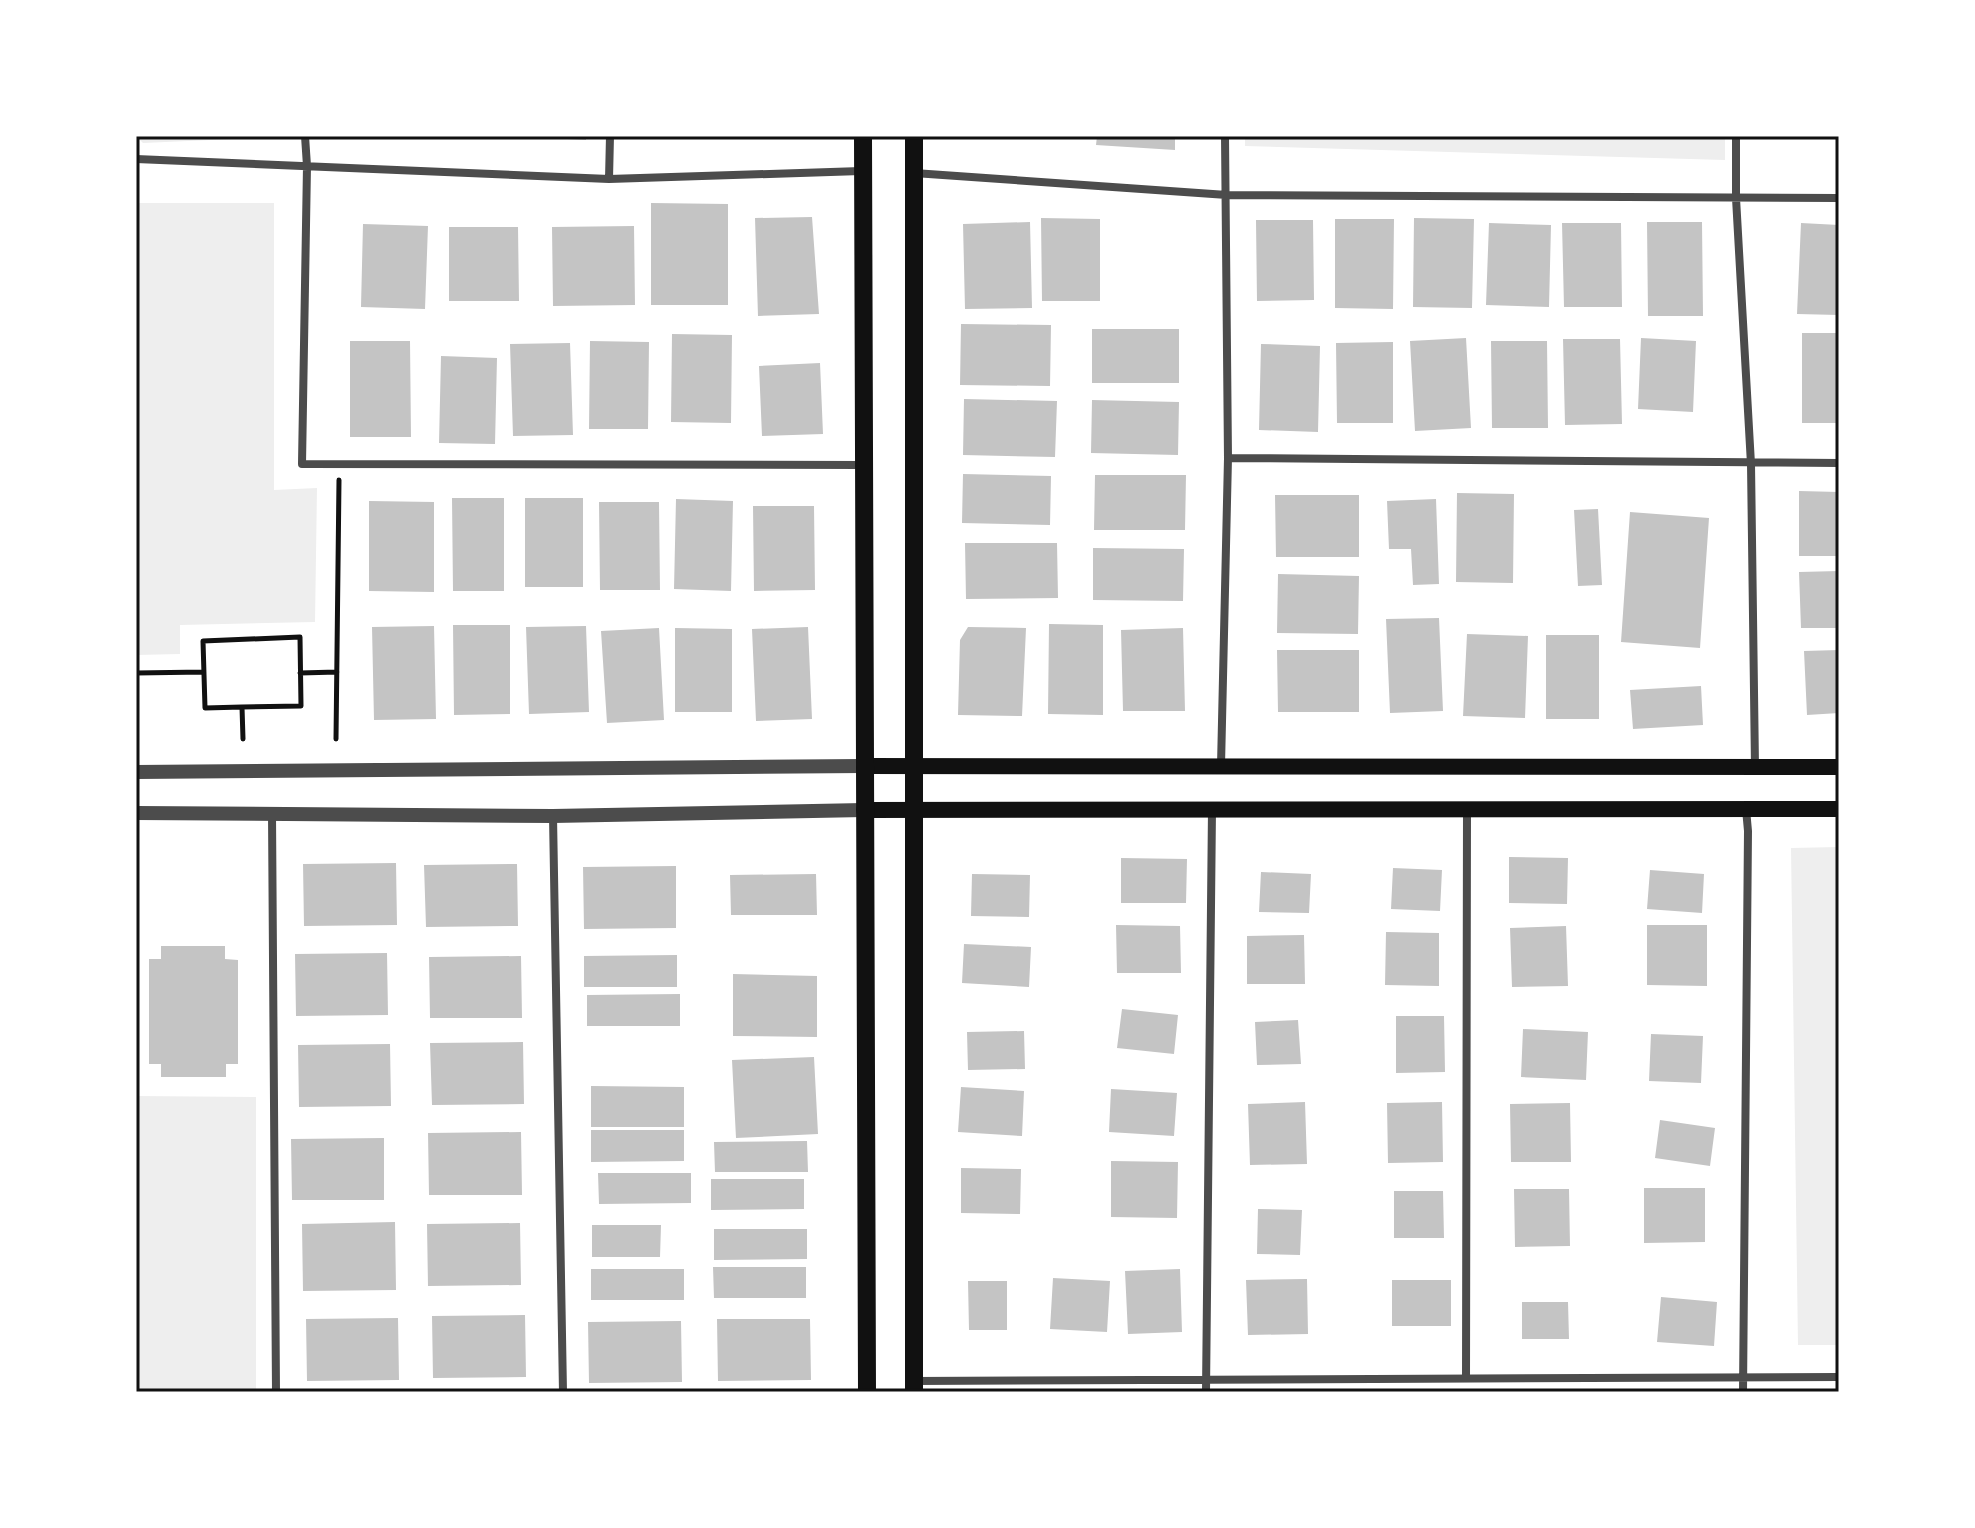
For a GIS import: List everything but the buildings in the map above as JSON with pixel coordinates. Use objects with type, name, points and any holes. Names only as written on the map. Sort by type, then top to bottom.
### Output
[{"type":"main road","points":[[863,136],[867,1392]]},
{"type":"main road","points":[[914,136],[914,1386]]},
{"type":"main road","points":[[864,766],[1839,767]]},
{"type":"main road","points":[[864,810],[1839,809]]},
{"type":"street","points":[[305,136],[302,464],[862,465]]},
{"type":"street","points":[[609,179],[610,136]]},
{"type":"street","points":[[1221,766],[1228,458],[1225,136]]},
{"type":"street","points":[[1736,136],[1736,198],[1751,464],[1755,768]]},
{"type":"street","points":[[136,159],[609,179],[861,171]]},
{"type":"street","points":[[913,173],[1227,195],[1839,198]]},
{"type":"street","points":[[1228,458],[1839,463]]},
{"type":"street","points":[[136,772],[864,766]]},
{"type":"street","points":[[1206,1392],[1212,809]]},
{"type":"street","points":[[1743,1392],[1746,809]]},
{"type":"street","points":[[136,813],[553,816],[864,810]]},
{"type":"street","points":[[1466,1378],[1467,811]]},
{"type":"street","points":[[272,814],[276,1392]]},
{"type":"street","points":[[553,816],[563,1392]]},
{"type":"street","points":[[914,1386],[1466,1378],[1839,1377]]},
{"type":"path","points":[[336,739],[339,464]]},
{"type":"path","points":[[300,637],[301,706],[205,708],[204,672],[203,641],[300,637]]},
{"type":"path","points":[[136,673],[204,672]]},
{"type":"path","points":[[300,673],[337,672]]},
{"type":"path","points":[[242,707],[243,739]]},
{"type":"shaded area","points":[[136,136],[282,136],[282,137],[143,143]]},
{"type":"shaded area","points":[[1245,136],[1725,136],[1725,160],[1245,146]]},
{"type":"shaded area","points":[[136,203],[274,203],[274,490],[317,488],[315,622],[180,625],[180,654],[136,655]]},
{"type":"shaded area","points":[[1839,847],[1839,1345],[1798,1345],[1791,848]]},
{"type":"shaded area","points":[[136,1096],[256,1097],[256,1392],[136,1392]]}]
